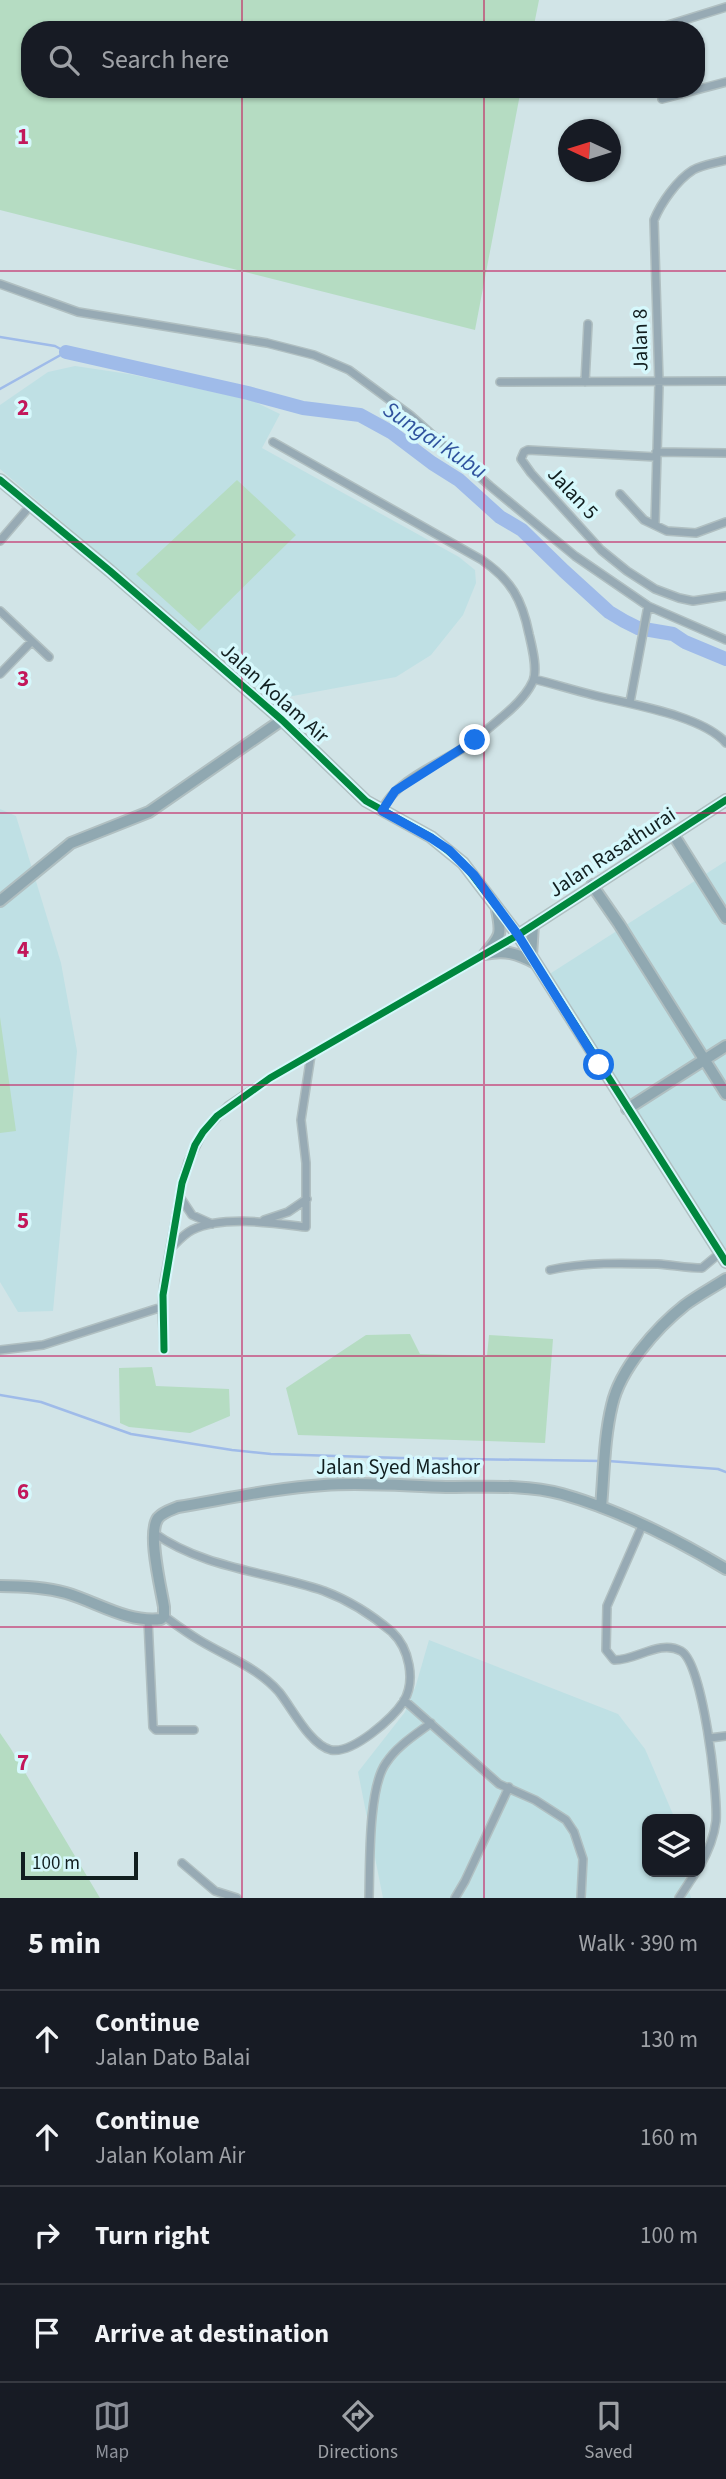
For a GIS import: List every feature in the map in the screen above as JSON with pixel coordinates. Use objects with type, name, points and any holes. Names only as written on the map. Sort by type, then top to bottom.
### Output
[{"type":"street","points":[[681,21],[726,7]]},
{"type":"street","points":[[705,88],[726,82]]},
{"type":"street","name":"Jalan 8","points":[[655,524],[659,383],[654,220],[679,182],[694,170],[726,160]]},
{"type":"street","points":[[0,284],[78,312],[267,343],[314,355],[349,370],[369,382],[410,415],[575,556],[648,606],[726,640]]},
{"type":"street","points":[[585,382],[587,324]]},
{"type":"street","points":[[500,382],[726,381]]},
{"type":"street","points":[[273,442],[502,573],[522,607],[531,643],[534,679],[513,708],[475,740],[395,791],[382,811]]},
{"type":"street","name":"Jalan 5","points":[[656,454],[528,450],[521,459],[531,474],[601,550],[627,571],[655,589],[678,598],[693,601],[726,596]]},
{"type":"street","points":[[656,454],[726,453]]},
{"type":"street","name":"Jalan Kolam Air","points":[[0,480],[282,720],[366,801],[449,850],[474,875],[518,935],[723,1258]]},
{"type":"street","points":[[620,494],[644,520],[667,531],[704,532],[726,522]]},
{"type":"street","points":[[0,541],[30,506]]},
{"type":"street","points":[[630,702],[648,606]]},
{"type":"street","points":[[0,611],[49,657]]},
{"type":"street","points":[[0,674],[32,641]]},
{"type":"street","points":[[534,679],[630,702],[698,724],[726,743]]},
{"type":"street","points":[[0,901],[71,843],[149,812],[282,720]]},
{"type":"street","name":"Jalan Rasathurai","points":[[518,935],[726,800]]},
{"type":"street","points":[[673,834],[726,918]]},
{"type":"street","points":[[592,885],[726,1094]]},
{"type":"street","points":[[485,954],[501,932],[496,904]]},
{"type":"street","points":[[485,954],[499,951],[533,960],[536,923],[519,921],[503,914]]},
{"type":"street","points":[[164,1350],[162,1307],[180,1196],[188,1162],[203,1132],[228,1106],[270,1078],[518,935]]},
{"type":"street","points":[[627,1108],[726,1046]]},
{"type":"street","points":[[171,1248],[193,1230],[213,1224],[258,1222],[306,1227],[306,1163],[301,1120],[311,1055]]},
{"type":"street","points":[[180,1196],[192,1215],[213,1224]]},
{"type":"street","points":[[258,1222],[288,1212],[307,1199]]},
{"type":"street","points":[[550,1270],[617,1264],[702,1268],[723,1258]]},
{"type":"street","points":[[601,1507],[612,1403],[626,1372],[646,1344],[685,1305],[726,1279]]},
{"type":"street","points":[[0,1350],[43,1345],[162,1307]]},
{"type":"street","name":"Jalan Syed Mashor","points":[[154,1533],[158,1518],[178,1507],[296,1487],[327,1485],[541,1490],[601,1507],[700,1553],[726,1569]]},
{"type":"street","points":[[642,1526],[607,1606],[606,1650],[609,1657],[618,1661],[660,1648],[674,1648],[685,1654],[692,1665],[710,1738],[716,1819],[713,1837],[705,1855]]},
{"type":"street","points":[[154,1533],[164,1616]]},
{"type":"street","points":[[0,1586],[38,1587],[66,1593],[136,1618],[148,1620],[164,1616],[198,1640],[263,1676],[314,1740],[331,1750],[353,1746],[381,1726],[404,1700],[409,1680],[409,1659],[393,1634],[361,1609],[326,1592],[193,1555],[154,1533]]},
{"type":"street","points":[[148,1620],[153,1727],[156,1730],[194,1730]]},
{"type":"street","points":[[404,1700],[499,1784],[558,1814],[571,1826],[583,1859],[581,1898]]},
{"type":"street","points":[[369,1898],[374,1807],[381,1772],[394,1752],[431,1723]]},
{"type":"street","points":[[710,1738],[726,1736]]},
{"type":"street","points":[[455,1898],[509,1787]]},
{"type":"street","points":[[182,1863],[215,1891],[237,1898]]},
{"type":"street","points":[[679,1898],[693,1877]]},
{"type":"shaded area","points":[[75,366],[129,374],[251,400],[280,414],[262,448],[459,557],[475,570],[476,583],[463,615],[431,655],[396,677],[271,700],[0,469],[0,405],[48,372]]},
{"type":"shaded area","points":[[0,809],[16,816],[61,963],[77,1051],[53,1311],[18,1312],[0,1282]]},
{"type":"shaded area","points":[[726,861],[726,1254],[548,975]]},
{"type":"shaded area","points":[[429,1640],[618,1714],[645,1749],[673,1814],[642,1814],[642,1877],[685,1877],[691,1898],[383,1898],[358,1772],[405,1712]]},
{"type":"green space","points":[[0,0],[539,0],[535,21],[21,21],[21,98],[519,98],[475,330],[0,210]]},
{"type":"green space","points":[[237,480],[296,535],[199,631],[136,574]]},
{"type":"green space","points":[[0,1017],[16,1131],[0,1133]]},
{"type":"green space","points":[[410,1334],[420,1354],[487,1356],[489,1335],[553,1339],[545,1443],[298,1435],[286,1388],[366,1335]]},
{"type":"green space","points":[[152,1367],[156,1386],[229,1389],[230,1416],[190,1433],[129,1427],[120,1423],[119,1368]]},
{"type":"green space","points":[[0,1733],[11,1749],[100,1898],[0,1898]]},
{"type":"waterway","points":[[0,337],[55,346],[66,352]]},
{"type":"waterway","name":"Sungai Kubu","points":[[0,389],[66,352]]},
{"type":"waterway","name":"Sungai Kubu","points":[[66,352],[303,408],[360,415],[391,432],[459,480],[500,517],[522,530],[609,612],[638,628],[673,634],[685,642],[726,659]]},
{"type":"waterway","points":[[0,1395],[41,1402],[131,1434],[232,1450],[271,1454],[401,1458],[602,1461]]},
{"type":"waterway","points":[[608,1461],[718,1469],[726,1472]]},
{"type":"cycle path","points":[[0,480],[282,720],[366,801],[431,837],[463,863],[518,935],[726,1262]]},
{"type":"cycle path","points":[[164,1350],[163,1295],[182,1183],[195,1145],[217,1116],[270,1078],[518,935],[726,800]]},
{"type":"route","points":[[475,740],[395,791],[382,811],[449,850],[474,875],[518,935],[599,1065]]}]
